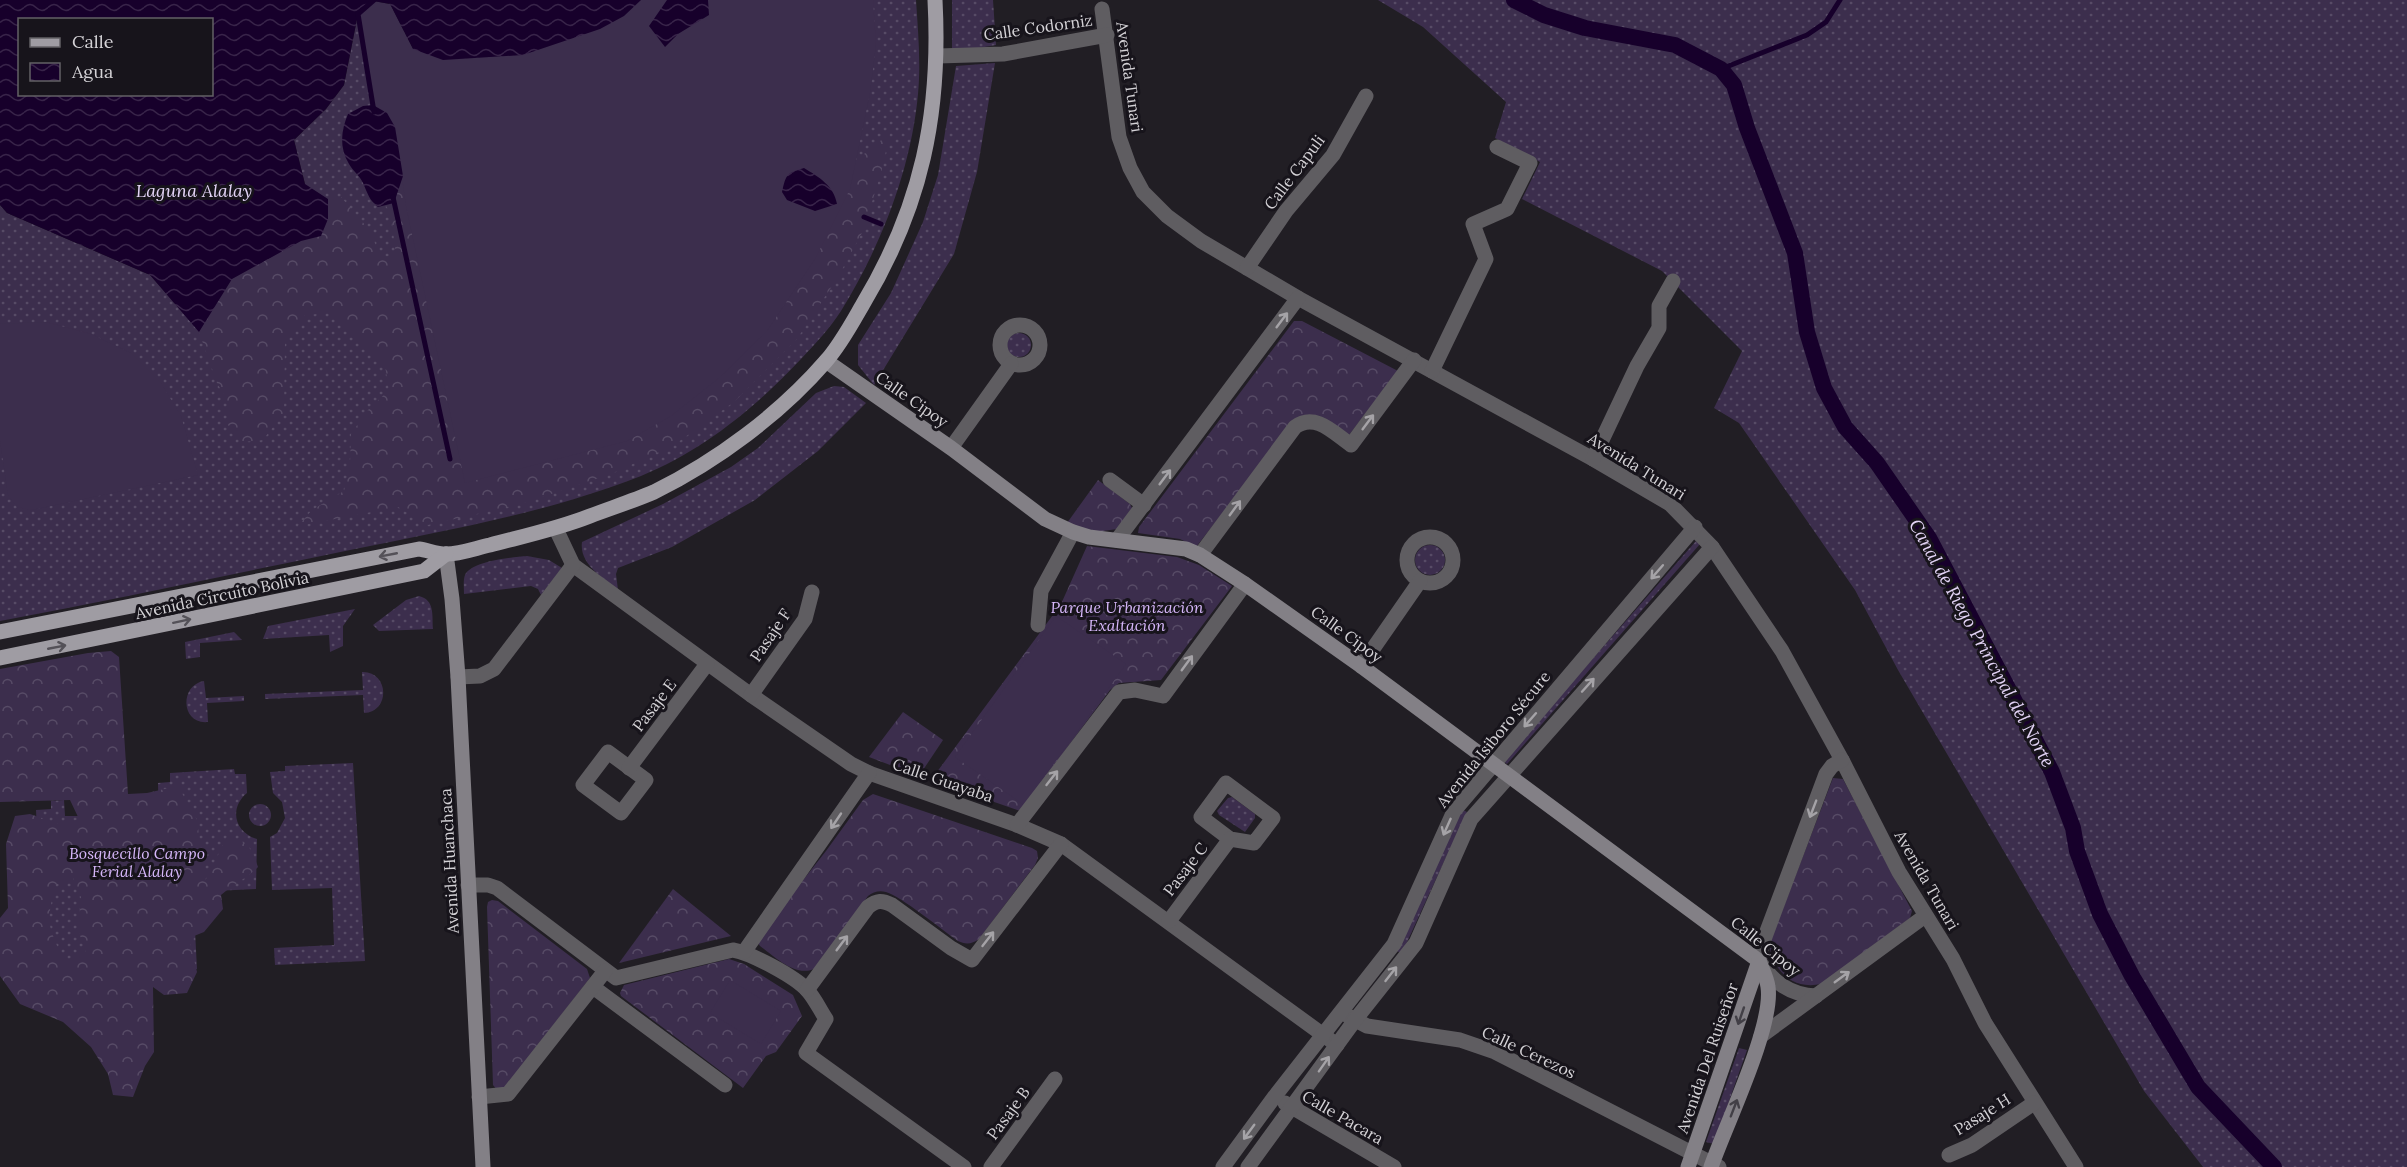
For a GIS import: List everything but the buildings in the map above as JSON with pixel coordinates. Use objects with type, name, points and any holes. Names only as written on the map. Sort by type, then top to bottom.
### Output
[{"type":"main road","name":"Avenida Circuito Bolivia","points":[[0,632],[419,549],[446,554],[556,529],[653,492],[693,470],[776,410],[826,361],[842,340],[876,282],[898,236],[916,190],[927,146],[938,56],[935,0]]},
{"type":"main road","name":"Calle Cipoy","points":[[826,361],[951,448],[1045,519],[1073,532],[1096,538],[1177,547],[1200,555],[1361,666],[1759,961]]},
{"type":"main road","name":"Avenida Circuito Bolivia","points":[[0,658],[424,571],[446,554]]},
{"type":"main road","name":"Avenida Huanchaca","points":[[446,554],[458,677],[483,1167]]},
{"type":"main road","name":"Avenida Del Ruiseñor","points":[[1714,1165],[1761,1036],[1767,1008],[1768,987],[1759,961]]},
{"type":"main road","name":"Avenida Del Ruiseñor","points":[[1691,1160],[1759,961]]},
{"type":"street","name":"Avenida Tunari","points":[[1102,9],[1119,137],[1130,168],[1143,192],[1167,216],[1201,241],[1298,298],[1593,459],[1670,504],[1695,527],[1712,547],[1782,651],[1842,760],[1899,872],[1969,986],[1985,1023],[2076,1167]]},
{"type":"street","name":"Calle Codorniz","points":[[938,56],[1003,54],[1107,35]]},
{"type":"street","name":"Calle Capuli","points":[[1247,268],[1286,212],[1333,154],[1366,96]]},
{"type":"street","points":[[1432,371],[1486,259],[1473,225],[1507,209],[1530,163],[1497,147]]},
{"type":"street","points":[[1593,459],[1637,366],[1659,328],[1659,306],[1672,281]]},
{"type":"street","points":[[1118,540],[1298,298]]},
{"type":"street","points":[[1200,555],[1295,427],[1309,420],[1318,422],[1351,445],[1414,360]]},
{"type":"street","points":[[951,448],[1011,364]]},
{"type":"street","points":[[1110,480],[1144,505]]},
{"type":"street","name":"Avenida Isiboro Sécure","points":[[1223,1167],[1275,1096],[1394,944],[1454,811],[1695,527]]},
{"type":"street","name":"Calle Guayaba","points":[[556,529],[573,565],[707,664],[851,764],[869,773],[1017,825],[1061,844],[1338,1045]]},
{"type":"street","points":[[1038,625],[1041,591],[1073,532]]},
{"type":"street","name":"Avenida Isiboro Sécure","points":[[1248,1167],[1355,1020],[1416,943],[1471,819],[1712,547]]},
{"type":"street","points":[[458,677],[480,676],[494,669],[573,565]]},
{"type":"street","points":[[1361,666],[1420,581]]},
{"type":"street","points":[[1017,825],[1119,692],[1135,690],[1163,696],[1245,584]]},
{"type":"street","name":"Pasaje F","points":[[751,695],[805,619],[812,592]]},
{"type":"street","name":"Pasaje E","points":[[629,768],[707,664]]},
{"type":"street","name":"Avenida Del Ruiseñor","points":[[1759,961],[1763,942],[1826,774],[1832,766],[1842,760]]},
{"type":"street","points":[[744,952],[869,773]]},
{"type":"street","name":"Pasaje C","points":[[1226,783],[1273,818],[1254,843],[1230,839],[1201,817],[1226,783]]},
{"type":"street","name":"Pasaje C","points":[[1169,921],[1230,839]]},
{"type":"street","points":[[807,990],[868,907],[875,901],[883,901],[892,905],[951,948],[972,960],[1061,844]]},
{"type":"street","points":[[468,885],[488,885],[497,888],[616,978],[733,950],[744,952],[776,969],[807,990],[826,1019],[806,1053],[964,1167]]},
{"type":"street","points":[[1761,1036],[1925,916]]},
{"type":"street","name":"Calle Cipoy","points":[[1759,961],[1768,975],[1787,989],[1802,995],[1816,996]]},
{"type":"street","points":[[479,1097],[508,1094],[605,971]]},
{"type":"street","points":[[593,987],[725,1085]]},
{"type":"street","name":"Calle Cerezos","points":[[1341,1011],[1367,1026],[1460,1040],[1495,1052],[1691,1160],[1714,1165]]},
{"type":"street","name":"Pasaje B","points":[[991,1167],[1055,1079]]},
{"type":"street","name":"Calle Pacara","points":[[1275,1096],[1394,1167]]},
{"type":"street","name":"Pasaje H","points":[[1949,1155],[1972,1145],[2034,1103]]},
{"type":"green space","points":[[641,0],[916,0],[918,94],[909,151],[892,207],[869,260],[841,311],[784,377],[747,411],[707,441],[664,466],[606,489],[460,528],[0,621],[0,205],[7,213],[150,275],[199,331],[231,279],[305,184],[294,140],[326,109],[344,85],[358,14],[390,4],[413,49],[637,3]]},
{"type":"green space","points":[[641,0],[873,0],[876,45],[870,93],[850,189],[815,259],[767,331],[719,378],[671,416],[627,441],[465,483],[406,206],[395,127],[387,113],[373,105],[358,14],[374,1],[390,4],[413,49],[443,60],[523,55]]},
{"type":"green space","points":[[952,0],[993,0],[996,45],[973,49],[952,49]]},
{"type":"green space","points":[[1378,0],[2407,0],[2407,1167],[2203,1167],[2144,1091],[1898,670],[1855,590],[1739,423],[1714,408],[1742,351],[1662,271],[1522,199],[1540,162],[1495,138],[1506,102],[1423,27]]},
{"type":"green space","points":[[995,63],[977,172],[954,254],[874,385],[858,365],[858,345],[891,293],[923,222],[938,175],[956,66]]},
{"type":"green space","points":[[890,133],[881,173],[863,231],[838,277],[797,339],[734,402],[674,445],[611,474],[521,504],[428,525],[398,507],[298,526],[312,510],[344,491],[350,463],[351,434],[367,411],[389,390],[385,366],[329,313],[305,315],[285,344],[284,412],[263,440],[243,442],[228,425],[227,400],[217,383],[199,332],[231,279],[301,240],[320,236],[328,219],[328,199],[341,197],[372,233],[379,257],[396,256],[391,215],[371,178],[391,155],[848,167]]},
{"type":"green space","points":[[1294,321],[1302,321],[1398,371],[1349,435],[1316,416],[1303,416],[1296,419],[1196,547],[1180,539],[1138,533],[1139,527]]},
{"type":"green space","points":[[46,322],[91,334],[131,353],[161,383],[181,416],[198,475],[32,510],[17,507],[8,495],[0,441],[0,324]]},
{"type":"green space","points":[[1019,333],[1028,336],[1031,345],[1028,354],[1019,357],[1010,354],[1007,345],[1010,336]]},
{"type":"green space","points":[[834,386],[844,387],[866,403],[818,451],[755,500],[672,547],[618,568],[616,574],[618,590],[588,564],[582,550],[582,542],[663,504],[731,467],[758,448],[816,393]]},
{"type":"green space","points":[[1098,480],[1130,504],[1132,508],[1117,529],[1096,532],[1067,523]]},
{"type":"green space","points":[[1696,541],[1700,544],[1507,764],[1503,761]]},
{"type":"green space","points":[[1430,545],[1441,549],[1445,560],[1441,571],[1430,575],[1419,571],[1415,560],[1419,549]]},
{"type":"green space","name":"Parque Urbanización Exaltación","points":[[1087,546],[1177,557],[1199,565],[1232,586],[1161,680],[1119,683],[1110,690],[1020,811],[931,780],[1061,604]]},
{"type":"green space","points":[[527,556],[549,560],[562,568],[541,595],[538,589],[531,586],[464,594],[464,577],[475,566]]},
{"type":"green space","points":[[419,596],[428,601],[430,605],[433,629],[379,631],[373,625],[406,600]]},
{"type":"green space","points":[[355,609],[343,626],[343,646],[330,652],[329,635],[263,639],[268,626]]},
{"type":"green space","points":[[1056,616],[1126,664],[1024,805],[955,757]]},
{"type":"green space","points":[[234,632],[242,640],[200,643],[200,657],[186,659],[185,642]]},
{"type":"green space","name":"Bosquecillo Campo Ferial Alalay","points":[[111,651],[119,657],[128,794],[147,793],[178,786],[197,820],[205,881],[227,837],[245,843],[258,867],[221,895],[223,909],[204,932],[189,938],[197,972],[187,993],[164,995],[153,987],[154,1052],[145,1066],[133,1097],[113,1095],[108,1074],[91,1047],[63,1022],[20,1004],[0,976],[0,918],[8,908],[6,844],[15,816],[30,814],[62,825],[79,819],[70,800],[0,802],[0,669]],"holes":[[[74,878],[74,886],[81,897],[78,930],[86,952],[64,961],[50,924],[50,908],[56,884]]]},
{"type":"green space","points":[[362,672],[371,673],[382,684],[382,699],[373,711],[364,713],[363,695],[265,699],[265,694],[363,690]]},
{"type":"green space","points":[[204,681],[206,698],[244,696],[244,701],[207,703],[208,722],[199,721],[192,717],[186,704],[190,690],[196,684]]},
{"type":"green space","points":[[903,712],[943,740],[919,776],[869,757]]},
{"type":"green space","points":[[353,763],[365,961],[275,965],[274,948],[334,945],[332,888],[272,890],[270,837],[277,833],[285,818],[282,802],[273,793],[270,772],[285,771],[285,766]]},
{"type":"green space","points":[[234,769],[235,774],[246,774],[247,793],[241,799],[236,812],[243,831],[257,839],[256,889],[193,892],[197,969],[162,971],[158,783],[170,782],[170,773]]},
{"type":"green space","points":[[1833,778],[1843,779],[1912,911],[1910,918],[1821,984],[1802,984],[1786,977],[1780,971],[1769,945]]},
{"type":"green space","points":[[118,791],[124,796],[148,973],[44,984],[36,810],[51,809],[51,801],[64,800],[65,816],[80,816],[82,793]]},
{"type":"green space","points":[[873,794],[1032,848],[1037,851],[1038,858],[979,939],[974,942],[958,941],[902,900],[879,891],[868,896],[814,969],[807,971],[793,968],[760,946],[759,936],[863,800]]},
{"type":"green space","points":[[1232,797],[1255,814],[1255,818],[1245,832],[1219,815],[1217,811],[1228,798]]},
{"type":"green space","points":[[260,804],[268,807],[271,815],[268,823],[260,826],[252,823],[249,815],[252,807]]},
{"type":"green space","points":[[1461,809],[1467,812],[1402,953],[1396,951]]},
{"type":"green space","points":[[673,889],[731,936],[619,963]]},
{"type":"green space","points":[[498,901],[587,969],[590,978],[504,1089],[497,1090],[493,1085],[487,907],[488,902]]},
{"type":"green space","points":[[729,959],[744,964],[793,995],[802,1016],[776,1052],[766,1056],[743,1088],[620,993],[624,985]]},
{"type":"green space","points":[[730,980],[781,1011],[761,1044],[710,1013]]},
{"type":"green space","points":[[1739,1048],[1747,1050],[1714,1144],[1706,1142]]},
{"type":"water","name":"Laguna Alalay","points":[[0,0],[641,0],[624,16],[600,29],[523,55],[443,60],[413,49],[390,4],[373,1],[358,14],[344,85],[326,109],[294,140],[305,184],[328,199],[328,219],[321,236],[301,241],[232,279],[199,332],[150,275],[7,213],[0,205]]},
{"type":"water","points":[[667,0],[708,0],[709,15],[678,34],[665,47],[649,26]]},
{"type":"water","points":[[373,105],[387,113],[395,127],[403,176],[394,203],[378,207],[371,199],[362,180],[349,164],[342,139],[348,114],[363,106]]},
{"type":"water","points":[[804,168],[829,187],[837,204],[815,211],[787,200],[782,192],[786,178],[790,173]]},
{"type":"waterway","points":[[374,0],[358,14],[374,112]]},
{"type":"waterway","name":"Canal de Riego Principal del Norte","points":[[1514,0],[1544,15],[1585,28],[1675,45],[1721,69],[1734,85],[1747,128],[1795,253],[1807,332],[1824,388],[1845,427],[1877,463],[1929,538],[2052,772],[2073,828],[2077,851],[2100,914],[2132,976],[2198,1087],[2274,1167]]},
{"type":"waterway","points":[[1721,69],[1807,35],[1826,22],[1840,0]]},
{"type":"waterway","points":[[393,197],[450,459]]},
{"type":"waterway","points":[[864,217],[881,224]]}]
